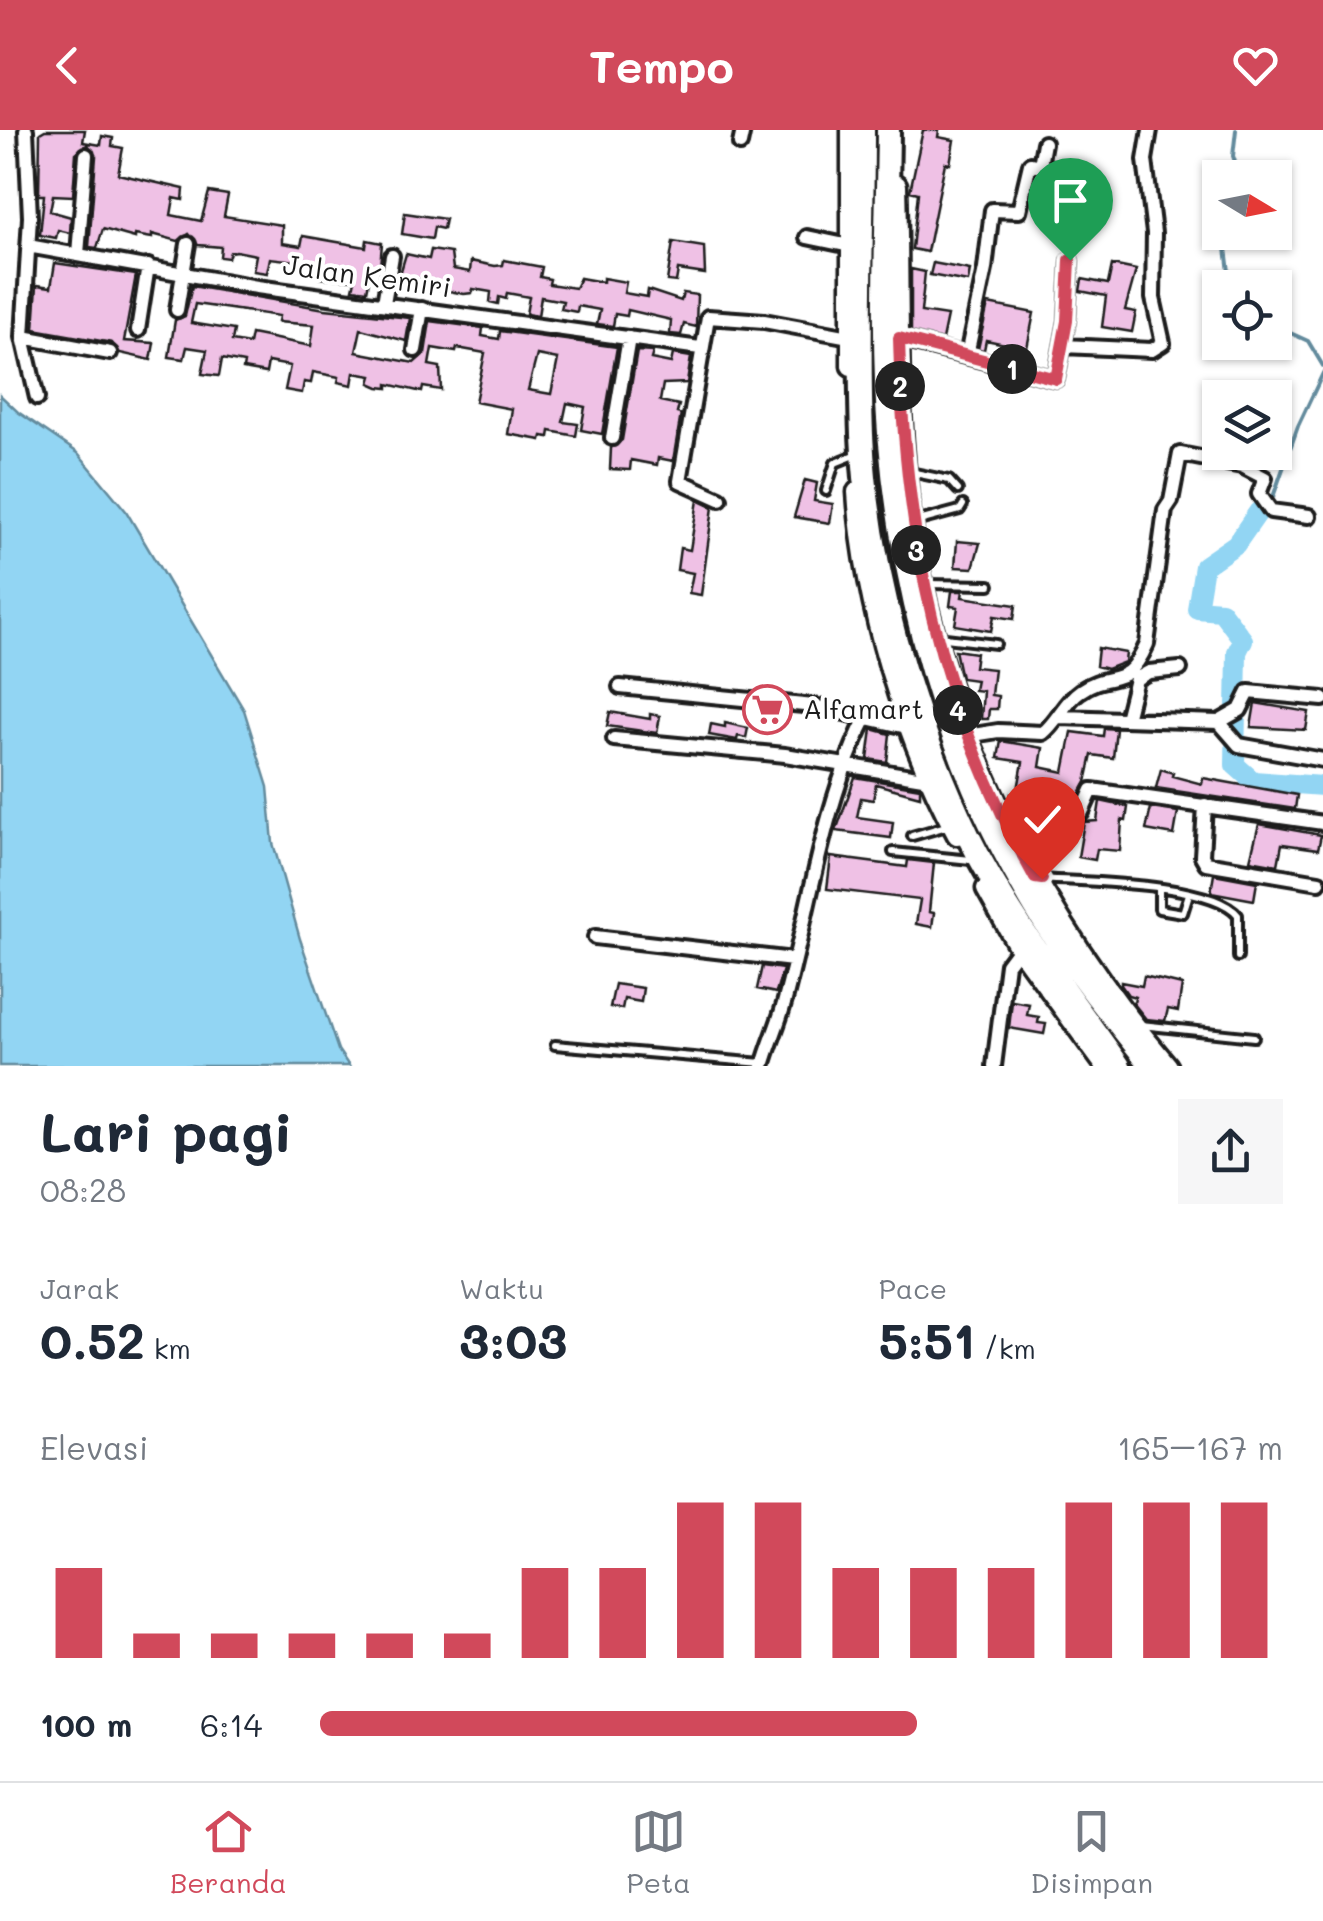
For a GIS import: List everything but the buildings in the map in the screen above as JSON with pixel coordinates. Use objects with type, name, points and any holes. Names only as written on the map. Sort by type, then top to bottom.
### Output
[{"type":"highway","points":[[863,130],[874,338],[899,470],[921,635],[1026,890],[1119,1066]]},
{"type":"highway","points":[[888,130],[874,338],[862,437],[874,532],[898,650],[933,756],[970,839],[1016,919],[1152,1066]]},
{"type":"street","points":[[26,130],[28,246],[23,337],[37,398]]},
{"type":"street","points":[[851,130],[850,246],[874,338]]},
{"type":"street","points":[[897,130],[874,338],[855,454],[863,546],[886,649],[911,728],[951,824],[1019,948],[1106,1066]]},
{"type":"street","points":[[1063,346],[1152,350],[1163,343],[1153,298],[1154,234],[1146,160],[1150,130]]},
{"type":"street","points":[[1040,165],[1044,143]]},
{"type":"street","points":[[78,254],[86,155]]},
{"type":"street","points":[[967,355],[985,270],[991,212],[1018,212],[1029,164],[1063,172],[1055,211]]},
{"type":"street","points":[[807,238],[850,246]]},
{"type":"street","points":[[177,310],[188,244]]},
{"type":"street","name":"Jalan Kemiri","points":[[28,246],[184,273],[700,348]]},
{"type":"street","points":[[384,303],[392,256]]},
{"type":"street","points":[[720,499],[680,481],[708,317],[764,321],[874,338],[967,355],[1056,379],[1063,346],[1070,260]]},
{"type":"street","points":[[138,330],[148,266]]},
{"type":"street","points":[[415,350],[422,309]]},
{"type":"street","points":[[23,337],[110,353]]},
{"type":"street","points":[[612,438],[629,338]]},
{"type":"street","points":[[960,737],[998,730],[1043,733],[1078,692],[1121,679],[1140,660],[1153,615],[1165,510],[1180,454],[1253,472],[1265,478],[1259,494],[1271,512],[1309,516]]},
{"type":"street","points":[[899,470],[960,737],[1035,878],[1133,1025],[1168,1066]]},
{"type":"street","points":[[1126,719],[1136,679],[1149,672],[1180,670]]},
{"type":"street","points":[[620,687],[814,706],[911,728]]},
{"type":"street","points":[[1060,717],[1222,720],[1240,710],[1249,692],[1323,700]]},
{"type":"street","points":[[763,1065],[784,1002],[847,767],[866,718]]},
{"type":"street","points":[[1222,720],[1236,743],[1323,760]]},
{"type":"street","points":[[614,739],[761,752],[930,779]]},
{"type":"street","points":[[1008,827],[1029,814],[1082,812],[1090,790],[1323,823]]},
{"type":"street","points":[[1205,806],[1202,856],[1206,863],[1319,882]]},
{"type":"street","points":[[595,937],[793,960]]},
{"type":"street","points":[[994,1066],[1007,964],[1019,948]]},
{"type":"lane","points":[[826,491],[833,465],[855,454]]},
{"type":"lane","points":[[899,470],[950,480],[958,490]]},
{"type":"lane","points":[[912,523],[960,510],[963,504]]},
{"type":"lane","points":[[924,584],[990,584]]},
{"type":"lane","points":[[936,637],[996,644]]},
{"type":"lane","points":[[912,836],[932,833],[951,824]]},
{"type":"lane","points":[[892,852],[970,860]]},
{"type":"lane","points":[[1035,878],[1159,890],[1222,902],[1238,915],[1238,958]]},
{"type":"lane","points":[[1159,890],[1159,909],[1183,913],[1189,894]]},
{"type":"lane","points":[[1133,1025],[1254,1037]]},
{"type":"lane","points":[[555,1045],[763,1065]]},
{"type":"water","points":[[0,395],[78,453],[126,511],[244,710],[268,787],[273,843],[300,939],[338,1050],[349,1066],[0,1066]]},
{"type":"waterway","points":[[1234,160],[1236,130]]},
{"type":"waterway","points":[[1226,250],[1229,270]]},
{"type":"waterway","points":[[1292,334],[1308,341],[1323,366]]},
{"type":"waterway","points":[[1273,497],[1298,426],[1323,373]]},
{"type":"waterway","points":[[1259,511],[1236,544],[1204,566],[1197,609],[1221,611],[1243,640],[1237,652],[1235,765],[1253,781],[1323,786]]},
{"type":"place","name":"Alfamart","points":[[768,709]]},
{"type":"route","points":[[1042,879],[1035,878],[998,806],[944,672],[918,564],[907,491],[899,338],[1056,379],[1067,321],[1070,260]]}]
